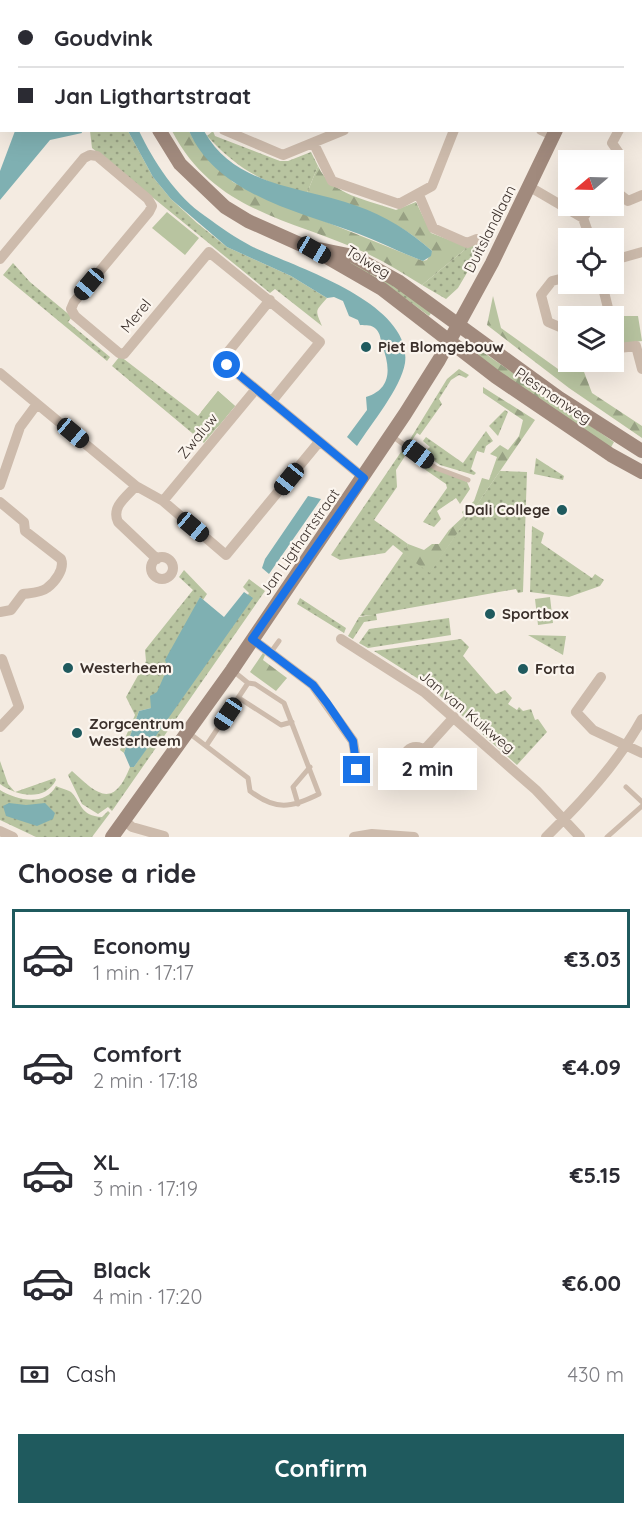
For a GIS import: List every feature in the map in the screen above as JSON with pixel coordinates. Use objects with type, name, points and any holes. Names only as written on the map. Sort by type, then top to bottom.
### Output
[{"type":"main road","name":"Tolweg","points":[[160,132],[180,164],[225,207],[248,221],[309,248],[382,289],[449,340]]},
{"type":"main road","name":"Duitslandlaan","points":[[449,340],[531,187],[550,132]]},
{"type":"main road","name":"Tolweg","points":[[309,248],[353,256],[398,281],[458,324]]},
{"type":"main road","name":"Plesmanweg","points":[[458,324],[642,451]]},
{"type":"main road","name":"Plesmanweg","points":[[449,340],[496,377],[611,455],[642,472]]},
{"type":"main road","name":"Jan Ligthartstraat","points":[[112,837],[364,478],[449,340]]},
{"type":"main road","points":[[611,455],[622,439]]},
{"type":"street","points":[[229,132],[283,155],[340,132]]},
{"type":"street","points":[[314,144],[332,181],[392,204],[399,204],[432,186],[453,132]]},
{"type":"street","points":[[617,150],[612,143],[618,132]]},
{"type":"street","name":"Merel","points":[[0,259],[84,158],[90,154],[97,156],[148,199],[152,206],[74,302],[71,309],[75,316],[119,353],[128,351],[209,252],[320,342],[272,401]]},
{"type":"street","points":[[531,187],[583,218],[586,228]]},
{"type":"street","points":[[419,195],[433,228],[467,243],[477,239]]},
{"type":"street","points":[[624,198],[628,201],[642,195]]},
{"type":"street","points":[[624,257],[642,252]]},
{"type":"street","points":[[558,279],[552,280],[541,296],[548,322],[558,326]]},
{"type":"street","points":[[270,300],[225,358],[227,365],[364,478]]},
{"type":"street","points":[[624,347],[639,345],[642,369]]},
{"type":"street","points":[[0,373],[135,486],[163,501],[226,555],[319,442]]},
{"type":"street","name":"Zwaluw","points":[[163,501],[256,389]]},
{"type":"street","points":[[0,485],[20,427],[37,405]]},
{"type":"street","points":[[135,486],[116,509],[115,515],[118,522],[157,559]]},
{"type":"street","points":[[0,502],[24,522],[25,531],[63,564],[62,570],[46,589],[22,594],[11,610],[0,612]]},
{"type":"street","points":[[252,639],[313,685],[353,741],[357,770],[350,779]]},
{"type":"street","name":"Jan van Kuikweg","points":[[340,639],[424,692],[565,818],[580,837]]},
{"type":"street","points":[[0,727],[19,706],[2,659]]},
{"type":"street","points":[[601,677],[576,712],[593,730],[642,753]]},
{"type":"street","points":[[424,750],[454,717]]},
{"type":"street","points":[[546,837],[628,746],[642,719]]},
{"type":"street","points":[[125,821],[132,827],[164,836]]},
{"type":"street","points":[[0,831],[13,837]]},
{"type":"street","points":[[354,837],[372,834],[414,837]]},
{"type":"lane","points":[[391,435],[436,468],[468,480]]},
{"type":"lane","points":[[270,654],[279,641]]},
{"type":"lane","points":[[187,732],[248,778],[250,791],[268,805],[298,804],[319,794],[284,703],[255,684],[248,683],[231,670]]},
{"type":"lane","points":[[206,746],[248,683]]},
{"type":"lane","points":[[239,698],[281,725],[292,722]]},
{"type":"lane","points":[[298,804],[293,787],[310,767]]},
{"type":"lane","points":[[626,787],[642,802]]},
{"type":"lane","points":[[607,837],[642,806]]},
{"type":"green space","points":[[90,132],[129,132],[153,177],[171,199],[197,223],[227,247],[291,276],[327,298],[317,311],[322,326],[275,289],[270,293],[92,148]]},
{"type":"green space","points":[[173,132],[190,132],[193,139],[233,182],[252,192],[423,261],[427,260],[432,251],[389,221],[358,207],[307,193],[318,166],[332,184],[351,195],[396,210],[416,202],[431,233],[468,247],[422,285],[366,253],[257,210],[232,196],[209,179],[189,158]]},
{"type":"green space","points":[[213,132],[215,136],[280,161],[288,161],[311,152],[318,166],[307,193],[277,185],[252,174],[230,158],[207,136]]},
{"type":"green space","points":[[167,212],[199,238],[185,255],[152,228]]},
{"type":"green space","points":[[485,242],[458,288],[446,299],[422,285],[468,247]]},
{"type":"green space","points":[[321,253],[357,263],[434,309],[429,316],[376,277]]},
{"type":"green space","points":[[13,263],[30,282],[72,317],[68,322],[110,357],[107,361],[3,275]]},
{"type":"green space","points":[[493,296],[501,328],[558,369],[558,372],[584,372],[592,393],[642,426],[642,438],[569,388],[487,325]]},
{"type":"green space","points":[[624,316],[638,316],[642,341],[624,343]]},
{"type":"green space","points":[[477,348],[614,442],[610,449],[473,355]]},
{"type":"green space","points":[[120,356],[198,416],[218,391],[235,406],[204,443],[112,366]]},
{"type":"green space","points":[[459,369],[469,375],[466,378],[459,375],[451,380],[439,399],[442,404],[420,435],[417,433],[412,440],[415,443],[412,445],[409,441],[447,379]]},
{"type":"green space","points":[[483,387],[535,420],[430,573],[403,554],[408,544],[424,550],[432,544],[439,544],[449,530],[464,516],[462,512],[474,501],[482,478],[489,480],[497,457],[490,454],[500,445],[508,450],[519,436],[523,420],[483,393]]},
{"type":"green space","points":[[218,391],[235,406],[218,427],[215,426],[209,432],[199,423],[204,416],[201,412]]},
{"type":"green space","points":[[505,410],[508,412],[498,436],[489,426]]},
{"type":"green space","points":[[486,431],[493,441],[486,446],[484,453],[477,451],[471,469],[476,473],[474,475],[440,465],[423,453],[430,447],[423,441],[426,437],[463,463]]},
{"type":"green space","points":[[403,449],[407,453],[396,470],[397,487],[374,520],[408,544],[404,554],[430,572],[500,471],[527,472],[523,592],[518,593],[516,589],[376,614],[377,620],[364,622],[353,639],[348,636],[359,617],[373,615],[360,616],[403,553],[393,545],[385,553],[340,560],[331,555]]},
{"type":"green space","points":[[420,457],[467,482],[470,489],[460,504],[456,498],[437,511],[441,519],[434,527],[423,522],[447,488],[446,484],[414,462]]},
{"type":"green space","points":[[536,458],[564,476],[563,480],[534,474]]},
{"type":"green space","points":[[532,526],[544,533],[541,543],[592,578],[595,574],[604,580],[600,586],[569,597],[530,592]]},
{"type":"green space","points":[[184,570],[207,594],[203,600],[200,597],[151,708],[139,711],[124,753],[120,750],[135,715],[126,697],[146,661],[145,650],[193,590],[179,577]]},
{"type":"green space","points":[[249,579],[265,591],[112,811],[108,807],[98,814],[82,804],[68,775],[72,771],[89,786],[104,794],[117,789],[130,767],[134,767],[249,593],[243,587]]},
{"type":"green space","points":[[550,597],[553,623],[538,625],[535,599]]},
{"type":"green space","points":[[300,598],[346,628],[344,633],[297,604]]},
{"type":"green space","points":[[449,618],[451,635],[368,648],[359,643],[369,629]]},
{"type":"green space","points":[[528,635],[566,636],[563,655]]},
{"type":"green space","points":[[461,639],[469,647],[463,656],[496,694],[505,690],[512,698],[508,704],[517,710],[519,707],[523,711],[531,709],[535,720],[538,719],[547,732],[517,765],[428,685],[374,651]]},
{"type":"green space","points":[[263,653],[265,655],[263,660],[287,678],[276,691],[250,672]]},
{"type":"green space","points":[[0,761],[8,784],[15,792],[0,784]]},
{"type":"green space","points":[[55,778],[56,780],[45,792],[30,795],[15,792]]},
{"type":"green space","points":[[56,786],[71,792],[85,812],[89,814],[102,817],[108,811],[110,813],[92,837],[36,837],[0,820],[0,790],[14,797],[30,800],[45,797]]},
{"type":"water","points":[[15,132],[82,132],[50,140],[0,200],[0,171]]},
{"type":"water","points":[[129,132],[140,132],[167,178],[194,208],[205,216],[251,246],[321,276],[347,290],[371,305],[390,322],[402,341],[405,363],[392,394],[357,446],[347,437],[367,410],[366,397],[381,388],[387,376],[387,361],[378,331],[372,326],[360,325],[358,320],[349,316],[343,301],[334,297],[327,298],[291,276],[227,247],[171,199],[153,177]]},
{"type":"water","points":[[190,132],[205,132],[218,150],[234,164],[252,175],[293,189],[336,199],[387,219],[424,244],[432,251],[431,256],[423,261],[367,237],[262,198],[219,171],[202,153]]},
{"type":"water","points":[[308,496],[321,499],[269,574],[262,568],[265,559]]},
{"type":"water","points":[[244,592],[253,598],[134,767],[130,767],[124,753],[139,711],[151,708],[150,696],[157,692],[168,667],[165,660],[200,597],[224,617]]},
{"type":"water","points":[[9,803],[26,805],[45,803],[55,813],[53,819],[37,826],[6,816],[3,806]]},
{"type":"place","name":"Piet Blomgebouw","points":[[366,347]]},
{"type":"place","name":"Dali College","points":[[562,510]]},
{"type":"place","name":"Sportbox","points":[[490,614]]},
{"type":"place","name":"Westerheem","points":[[68,668]]},
{"type":"place","name":"Forta","points":[[523,669]]},
{"type":"place","name":"Zorgcentrum Westerheem","points":[[77,733]]},
{"type":"route","points":[[227,365],[364,478],[252,639],[313,685],[353,741],[357,770]]}]
